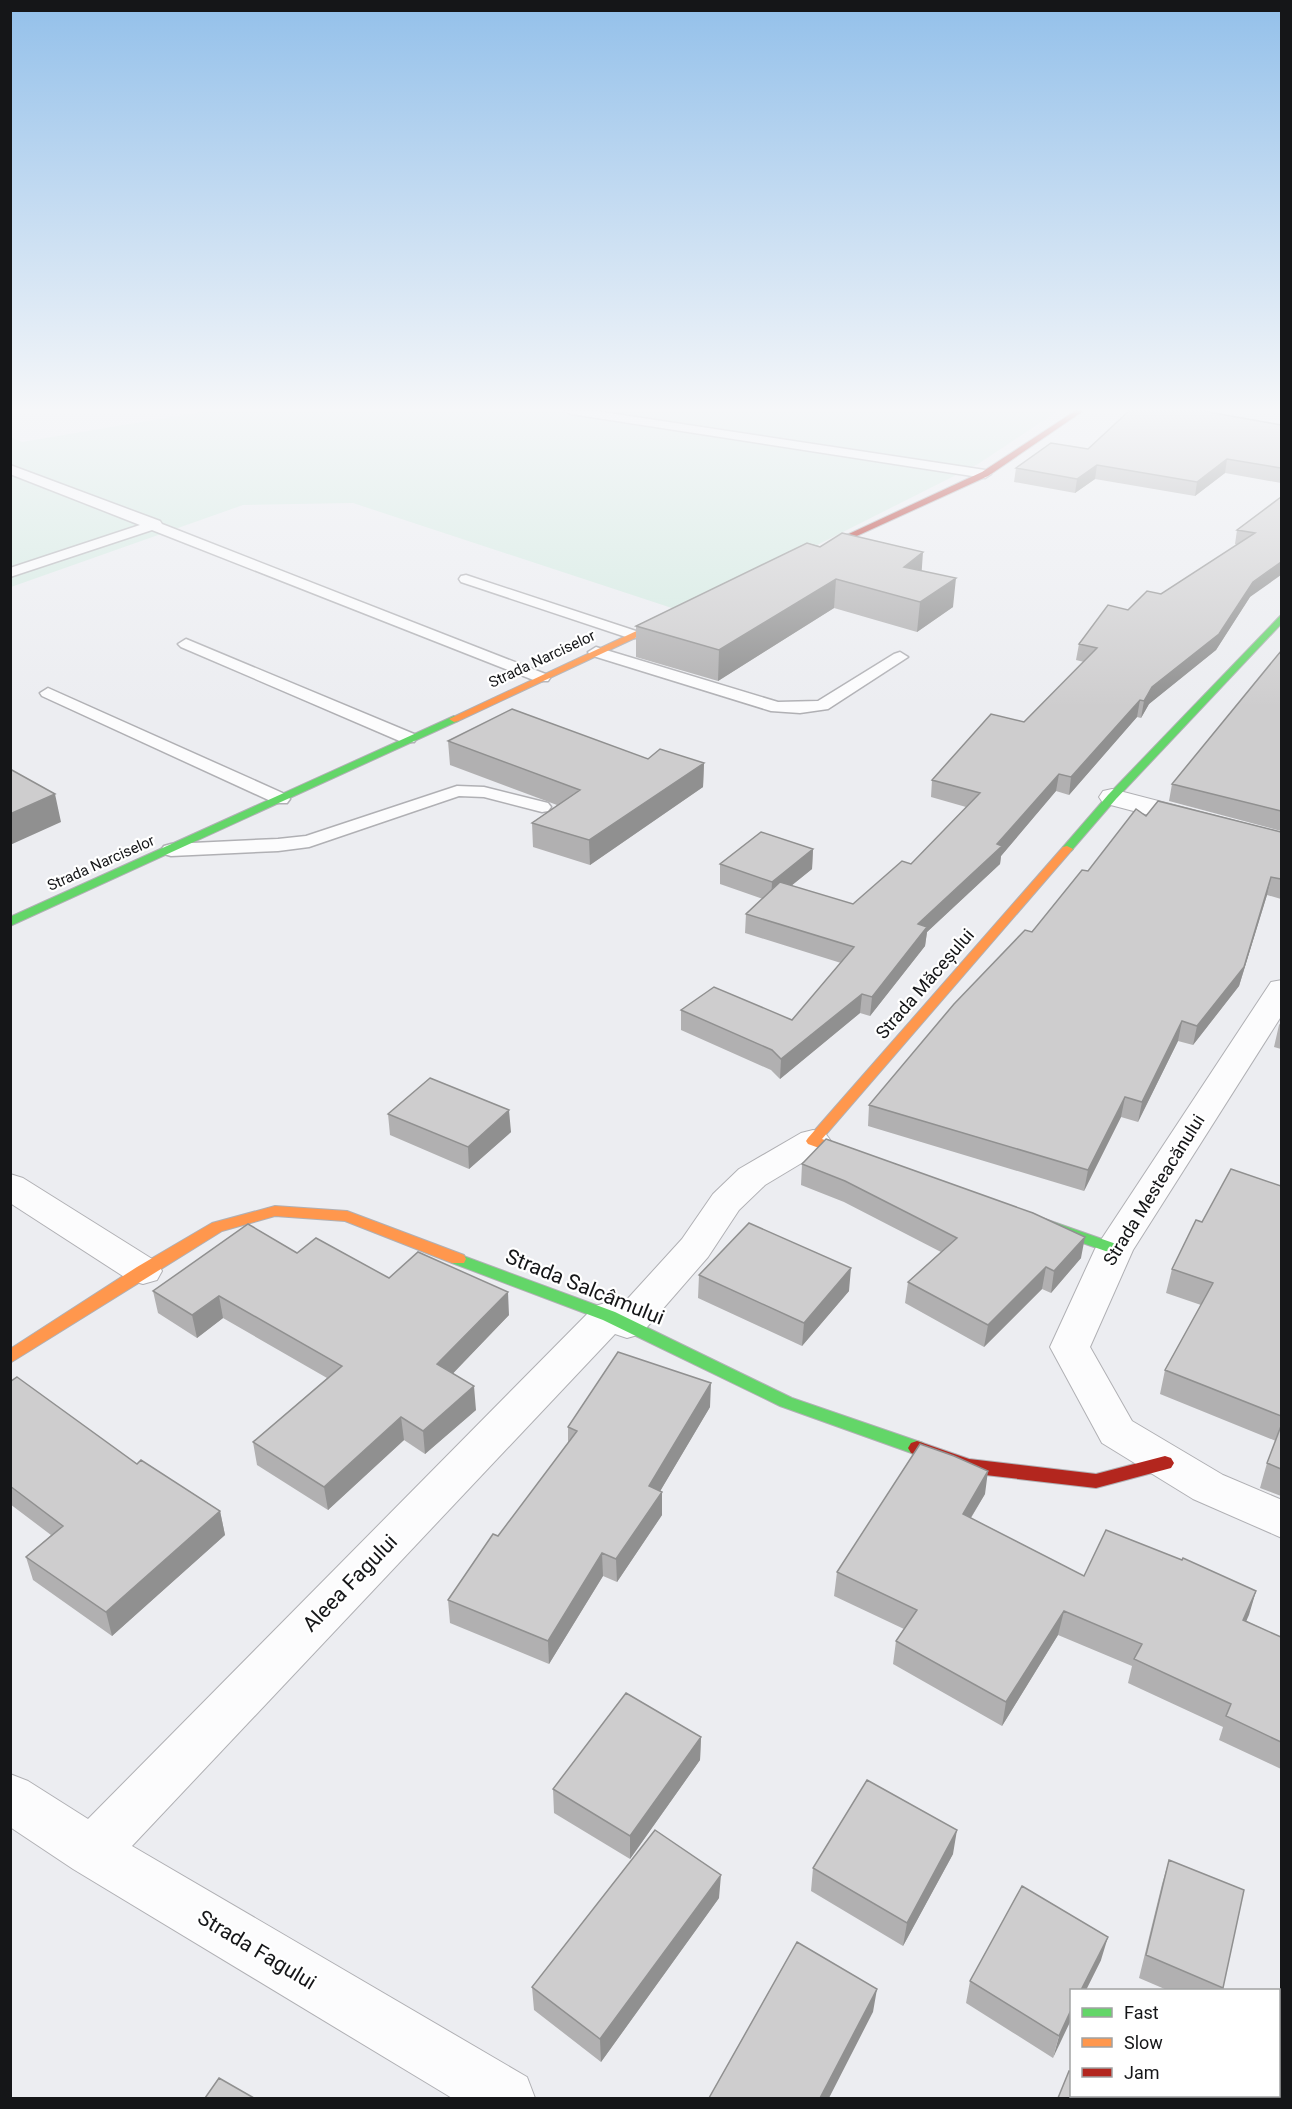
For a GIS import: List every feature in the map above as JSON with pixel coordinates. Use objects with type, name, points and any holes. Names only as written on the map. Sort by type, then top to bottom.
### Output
[{"type":"street","points":[[802,558],[908,509]]},
{"type":"street","name":"Strada Narciselor","points":[[10,922],[171,850],[408,738],[695,607]]},
{"type":"street","name":"Strada Măceșului","points":[[813,1141],[1112,797],[1281,617]]},
{"type":"street","points":[[1112,797],[1281,842]]},
{"type":"street","name":"Strada Mesteacănului","points":[[1165,1463],[1117,1432],[1070,1347],[1114,1249],[1281,989]]},
{"type":"street","points":[[813,1141],[880,1165]]},
{"type":"street","name":"Aleea Fagului","points":[[92,1851],[618,1320],[694,1248],[732,1196],[752,1177],[813,1141]]},
{"type":"street","points":[[10,1186],[143,1271]]},
{"type":"street","name":"Strada Salcâmului","points":[[10,1357],[143,1271],[217,1227],[275,1211],[347,1215],[618,1320],[786,1402],[968,1466],[1096,1481],[1165,1463]]},
{"type":"street","points":[[1025,1217],[1114,1249]]},
{"type":"street","points":[[1165,1463],[1208,1487],[1281,1520]]},
{"type":"street","name":"Strada Fagului","points":[[10,1798],[92,1851],[506,2098]]},
{"type":"lane","points":[[117,509],[542,678]]},
{"type":"lane","points":[[10,573],[155,524]]},
{"type":"lane","points":[[466,579],[634,635]]},
{"type":"lane","points":[[186,644],[408,738]]},
{"type":"lane","points":[[596,652],[777,707],[800,708],[822,705],[900,657]]},
{"type":"lane","points":[[48,693],[281,799]]},
{"type":"lane","points":[[171,850],[278,845],[309,841],[457,791],[484,792],[542,807]]},
{"type":"green space","points":[[10,509],[230,509],[11,587]]},
{"type":"green space","points":[[372,509],[888,509],[684,612]]},
{"type":"building","points":[[1264,509],[1281,509],[1281,562],[1253,582],[1219,634],[1152,687],[1144,701],[1140,700],[1071,777],[1059,774],[997,844],[1002,846],[918,924],[927,927],[872,997],[862,994],[781,1059],[772,1050],[681,1010],[714,987],[792,1020],[854,947],[746,914],[780,882],[853,904],[902,861],[911,864],[980,793],[932,780],[991,714],[1024,722],[1097,648],[1079,644],[1108,605],[1128,610],[1147,591],[1161,594],[1255,533],[1237,530]]},
{"type":"building","points":[[842,533],[923,552],[904,567],[956,578],[920,602],[836,579],[719,650],[636,626],[807,543],[820,547]]},
{"type":"building","points":[[1281,651],[1281,811],[1172,784]]},
{"type":"building","points":[[512,709],[648,759],[660,749],[704,763],[589,840],[532,823],[580,790],[448,741]]},
{"type":"building","points":[[10,769],[55,794],[10,814]]},
{"type":"building","points":[[1158,801],[1281,832],[1281,879],[1271,877],[1244,967],[1197,1026],[1182,1021],[1142,1102],[1125,1097],[1088,1170],[869,1105],[954,1004],[1025,930],[1032,932],[1082,870],[1088,871],[1136,809],[1146,816]]},
{"type":"building","points":[[761,832],[813,849],[772,882],[720,864]]},
{"type":"building","points":[[430,1078],[509,1110],[468,1147],[388,1114]]},
{"type":"building","points":[[826,1139],[1033,1213],[1085,1237],[1054,1271],[1046,1267],[988,1325],[908,1282],[957,1238],[845,1181],[802,1164]]},
{"type":"building","points":[[1231,1169],[1281,1186],[1281,1416],[1165,1370],[1213,1283],[1172,1269],[1196,1220],[1202,1222]]},
{"type":"building","points":[[749,1223],[851,1268],[804,1323],[699,1275]]},
{"type":"building","points":[[248,1224],[297,1253],[316,1238],[389,1278],[418,1252],[508,1292],[437,1364],[474,1386],[423,1431],[401,1417],[324,1487],[253,1442],[342,1366],[219,1296],[192,1315],[153,1291]]},
{"type":"building","points":[[618,1352],[711,1383],[649,1486],[662,1492],[616,1559],[602,1553],[548,1641],[448,1600],[493,1534],[498,1536],[577,1431],[568,1427]]},
{"type":"building","points":[[17,1377],[137,1464],[141,1460],[220,1511],[106,1612],[26,1557],[63,1526],[10,1486],[10,1382]]},
{"type":"building","points":[[1281,1426],[1281,1469],[1267,1463]]},
{"type":"building","points":[[920,1444],[988,1471],[963,1514],[1084,1576],[1106,1530],[1182,1560],[1183,1558],[1256,1591],[1243,1620],[1281,1637],[1281,1742],[1226,1716],[1231,1704],[1134,1659],[1142,1644],[1064,1611],[1006,1702],[896,1641],[917,1610],[837,1572]]},
{"type":"building","points":[[626,1693],[701,1737],[630,1836],[553,1789]]},
{"type":"building","points":[[867,1780],[957,1830],[907,1923],[813,1868]]},
{"type":"building","points":[[655,1830],[721,1875],[600,2039],[532,1987]]},
{"type":"building","points":[[1169,1860],[1244,1890],[1223,1988],[1146,1955]]},
{"type":"building","points":[[1022,1886],[1108,1937],[1082,1989],[1070,1989],[1070,2012],[1059,2036],[970,1981]]},
{"type":"building","points":[[797,1942],[877,1989],[820,2098],[709,2098]]},
{"type":"building","points":[[1069,2071],[1070,2097],[1121,2098],[1058,2098]]},
{"type":"building","points":[[219,2078],[254,2098],[205,2098]]},
{"type":"traffic: fast","points":[[1067,849],[1112,797],[1282,617]]},
{"type":"traffic: fast","points":[[10,922],[454,719]]},
{"type":"traffic: fast","points":[[1042,1223],[1114,1249]]},
{"type":"traffic: fast","points":[[458,1259],[609,1316],[786,1402],[917,1448]]},
{"type":"traffic: slow","points":[[454,719],[677,615]]},
{"type":"traffic: slow","points":[[863,1159],[813,1141],[1067,849]]},
{"type":"traffic: slow","points":[[10,1357],[143,1271],[217,1227],[275,1211],[347,1216],[458,1259]]},
{"type":"traffic: jam","points":[[812,553],[907,509]]},
{"type":"traffic: jam","points":[[917,1448],[968,1466],[1096,1481],[1165,1463]]}]
